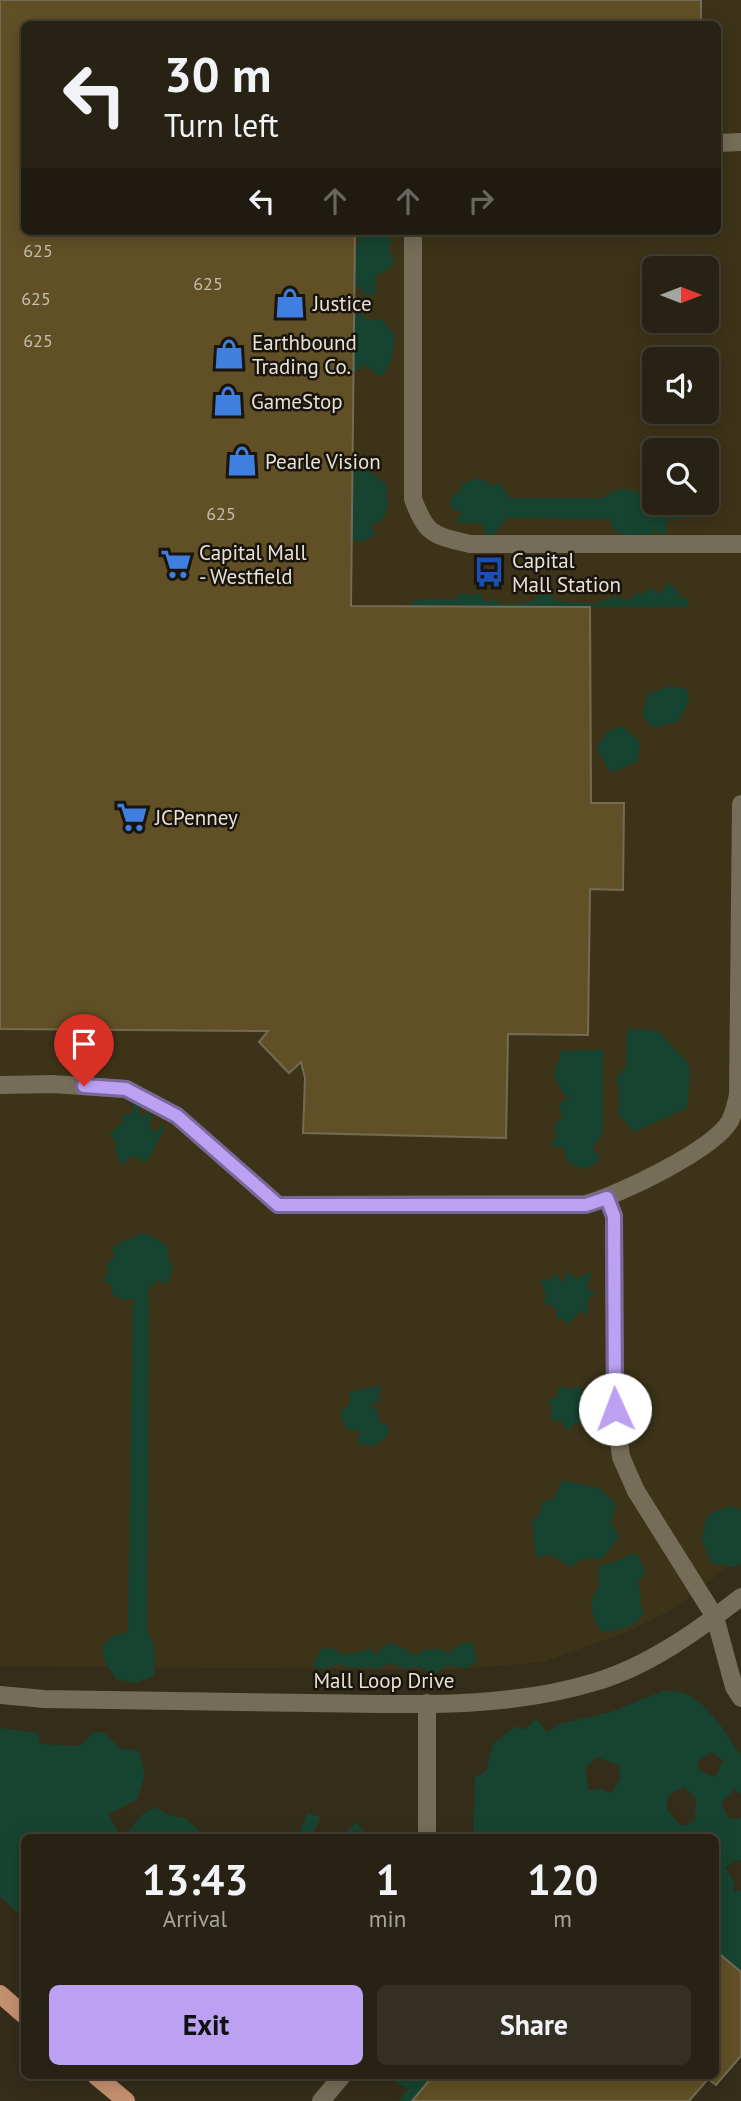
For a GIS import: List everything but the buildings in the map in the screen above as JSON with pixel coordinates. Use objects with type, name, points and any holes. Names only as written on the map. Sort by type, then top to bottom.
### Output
[{"type":"main road","points":[[0,1994],[21,2012]]},
{"type":"main road","points":[[100,2079],[126,2101]]},
{"type":"street","points":[[721,142],[741,142]]},
{"type":"street","points":[[413,235],[413,499],[423,525],[441,537],[470,544],[741,544]]},
{"type":"street","points":[[0,1085],[52,1084],[126,1089],[177,1116],[278,1205],[586,1205],[607,1198],[695,1150],[714,1138],[730,1121],[738,1095],[741,804]]},
{"type":"street","points":[[607,1198],[614,1216],[615,1409],[621,1457],[636,1491],[715,1617],[734,1687],[741,1698]]},
{"type":"street","name":"Mall Loop Drive","points":[[0,1695],[44,1699],[474,1704],[520,1700],[562,1692],[598,1681],[661,1654],[741,1597]]},
{"type":"street","points":[[427,1703],[427,1834]]},
{"type":"street","points":[[321,2101],[339,2079]]},
{"type":"shaded area","points":[[0,0],[741,0],[741,1556],[674,1609],[627,1632],[543,1662],[449,1670],[0,1666]]},
{"type":"green space","points":[[358,235],[385,235],[392,240],[388,250],[395,260],[388,270],[375,276],[376,294],[363,295],[360,286],[355,287],[355,245],[359,245]]},
{"type":"green space","points":[[354,313],[364,315],[365,320],[381,319],[395,335],[392,359],[383,376],[364,364],[354,371]]},
{"type":"green space","points":[[359,464],[386,484],[388,506],[383,520],[372,524],[375,536],[359,542],[352,540],[353,472]]},
{"type":"green space","points":[[478,478],[493,485],[500,483],[510,498],[602,498],[620,490],[639,493],[642,483],[642,515],[689,515],[672,521],[669,518],[666,523],[666,537],[652,529],[654,539],[630,538],[612,529],[610,519],[507,518],[496,533],[487,536],[481,523],[459,524],[455,520],[462,514],[451,507],[450,499],[462,489],[461,484]]},
{"type":"green space","points":[[668,583],[678,590],[679,597],[687,598],[689,607],[411,606],[411,602],[415,601],[457,599],[457,595],[464,593],[470,596],[480,593],[485,602],[494,600],[502,604],[532,601],[538,594],[554,596],[555,601],[595,604],[617,596],[624,600],[633,598],[638,592],[641,595],[651,588],[659,594]]},
{"type":"green space","points":[[670,686],[687,689],[689,701],[678,722],[653,728],[642,715],[648,694]]},
{"type":"green space","points":[[623,726],[640,742],[638,761],[611,773],[596,748],[608,731]]},
{"type":"green space","points":[[632,1029],[660,1033],[688,1063],[690,1071],[688,1104],[685,1109],[634,1132],[619,1115],[616,1078],[626,1067],[626,1033]]},
{"type":"green space","points":[[603,1050],[603,1134],[592,1148],[601,1159],[586,1169],[571,1165],[565,1157],[564,1147],[549,1146],[556,1138],[555,1124],[562,1118],[559,1104],[570,1096],[564,1095],[554,1075],[560,1060],[560,1051]]},
{"type":"green space","points":[[134,1102],[139,1103],[140,1117],[152,1111],[150,1127],[155,1132],[164,1122],[164,1130],[147,1162],[134,1155],[121,1165],[115,1150],[117,1145],[110,1134],[122,1123],[122,1115],[131,1114]]},
{"type":"green space","points":[[141,1233],[168,1247],[168,1258],[173,1268],[168,1284],[158,1280],[147,1291],[147,1632],[153,1642],[155,1658],[154,1676],[135,1683],[116,1679],[105,1662],[102,1647],[112,1636],[128,1632],[133,1298],[124,1300],[112,1294],[112,1285],[103,1280],[109,1271],[106,1265],[115,1256],[112,1247]]},
{"type":"green space","points":[[567,1270],[575,1279],[592,1272],[586,1287],[596,1294],[588,1298],[588,1314],[581,1311],[567,1325],[563,1319],[556,1318],[556,1308],[543,1302],[546,1296],[541,1279],[550,1281],[554,1273],[564,1283]]},
{"type":"green space","points":[[381,1385],[379,1401],[370,1404],[379,1412],[379,1422],[390,1427],[385,1439],[372,1446],[357,1443],[360,1431],[347,1430],[341,1411],[350,1404],[350,1392]]},
{"type":"green space","points":[[560,1386],[568,1389],[582,1387],[581,1401],[590,1407],[583,1414],[582,1425],[577,1422],[566,1431],[563,1422],[550,1419],[552,1408],[548,1400],[556,1398]]},
{"type":"green space","points":[[562,1480],[599,1488],[616,1504],[611,1522],[619,1537],[602,1559],[582,1559],[571,1567],[551,1555],[536,1557],[532,1523],[541,1511],[541,1503],[554,1498]]},
{"type":"green space","points":[[732,1506],[741,1510],[741,1564],[734,1567],[712,1563],[702,1541],[706,1518],[715,1511]]},
{"type":"green space","points":[[638,1554],[645,1572],[638,1582],[641,1592],[640,1605],[645,1611],[627,1627],[602,1632],[592,1609],[593,1598],[599,1586],[598,1566]]},
{"type":"green space","points":[[391,1643],[418,1656],[421,1650],[439,1649],[448,1653],[463,1643],[474,1644],[476,1661],[468,1668],[447,1665],[435,1674],[419,1667],[406,1669],[389,1663],[380,1669],[339,1664],[322,1669],[312,1666],[321,1649],[333,1648],[343,1655],[371,1649],[378,1655],[381,1648]]},
{"type":"green space","points":[[663,1691],[676,1691],[689,1695],[705,1707],[722,1727],[741,1756],[741,1795],[735,1789],[721,1804],[729,1818],[739,1819],[741,1816],[741,1861],[737,1860],[725,1868],[735,1883],[734,1892],[741,1890],[741,1972],[719,1954],[719,1834],[473,1834],[475,1777],[486,1771],[493,1744],[516,1726],[524,1730],[536,1719],[548,1732],[559,1724],[611,1712]],"holes":[[[712,1752],[723,1761],[715,1777],[700,1771],[697,1762]],[[597,1757],[619,1765],[620,1780],[611,1793],[602,1789],[588,1790],[586,1767]],[[685,1787],[696,1799],[695,1820],[684,1826],[667,1810],[668,1795]]]},
{"type":"green space","points":[[0,1728],[38,1733],[40,1744],[80,1746],[94,1732],[103,1732],[120,1748],[139,1751],[145,1775],[137,1800],[108,1814],[119,1834],[21,1834],[21,1916],[0,1896]]},
{"type":"green space","points":[[155,1807],[170,1816],[185,1818],[203,1834],[126,1834],[144,1813]]},
{"type":"green space","points":[[307,1813],[320,1817],[313,1834],[299,1834]]},
{"type":"green space","points":[[356,1822],[366,1834],[344,1834]]},
{"type":"green space","points":[[392,2079],[430,2079],[412,2101],[399,2101],[410,2087],[405,2088]]},
{"type":"place","name":"Justice","points":[[290,303]]},
{"type":"place","name":"Earthbound Trading Co.","points":[[229,354]]},
{"type":"place","name":"GameStop","points":[[228,401]]},
{"type":"place","name":"Pearle Vision","points":[[242,461]]},
{"type":"place","name":"Capital Mall - Westfield","points":[[176,564]]},
{"type":"place","name":"Capital Mall Station","points":[[489,572]]},
{"type":"place","name":"JCPenney","points":[[132,817]]},
{"type":"route","points":[[84,1086],[126,1089],[177,1116],[278,1205],[586,1205],[607,1198],[614,1216],[615,1409]]}]
